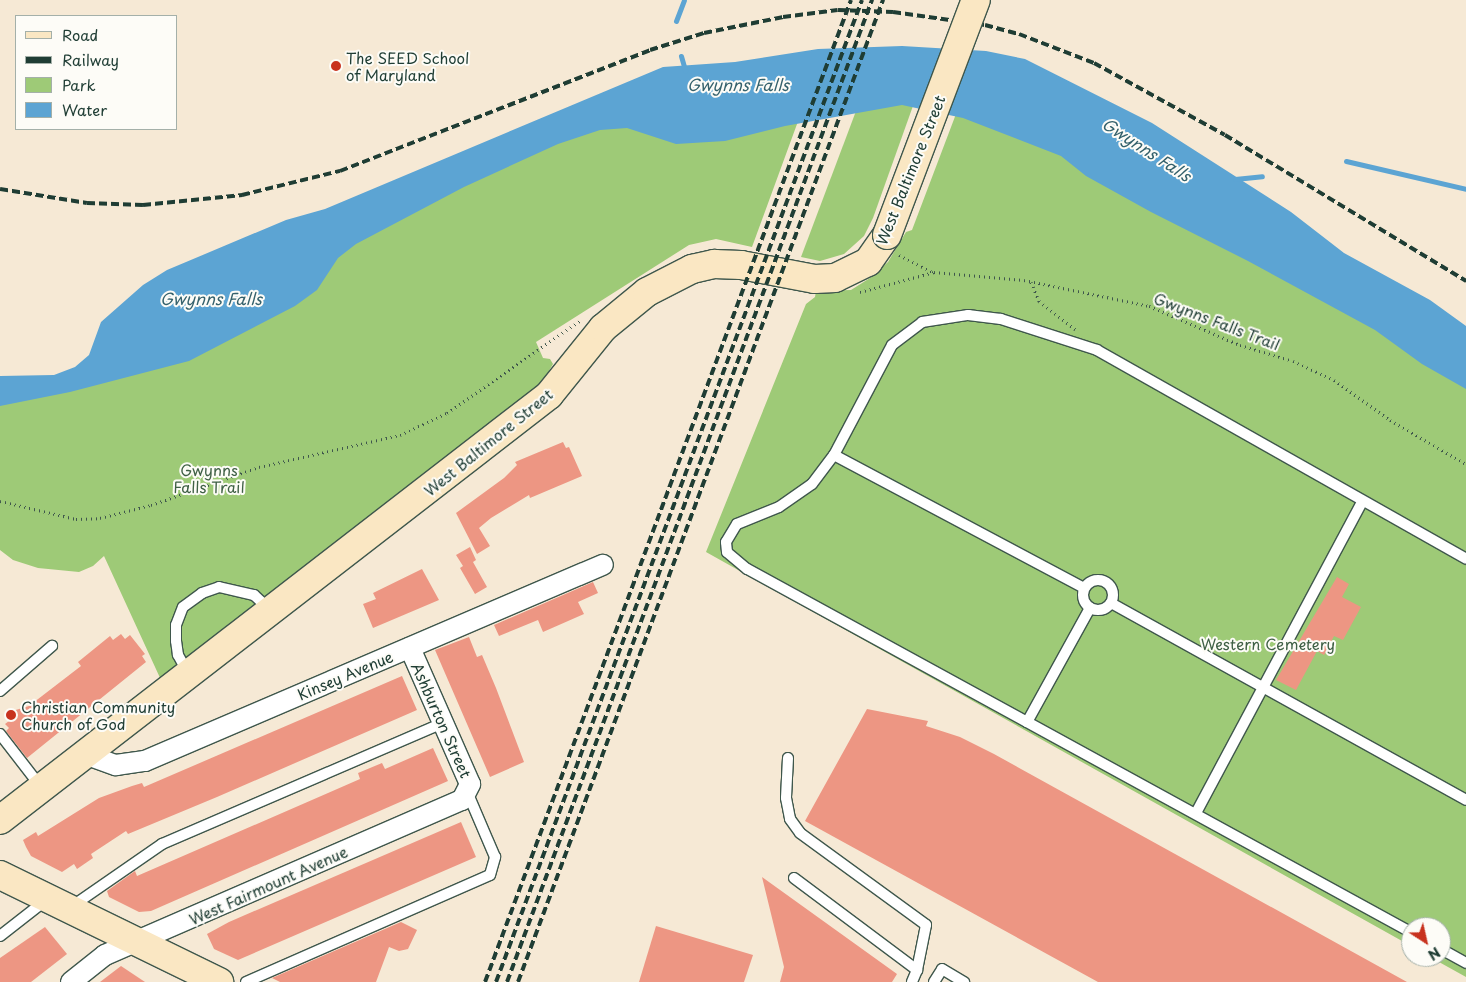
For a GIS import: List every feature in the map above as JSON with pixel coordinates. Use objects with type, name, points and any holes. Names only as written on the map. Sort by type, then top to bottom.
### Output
[{"type":"main road","name":"West Baltimore Street","points":[[0,820],[549,395],[603,328],[648,292],[692,269],[714,264],[741,265],[815,279],[835,278],[860,266],[884,241],[976,0]]},
{"type":"main road","points":[[0,875],[137,942],[207,980]]},
{"type":"street","name":"Kinsey Avenue","points":[[85,754],[116,765],[144,760],[603,565]]},
{"type":"street","name":"Ashburton Street","points":[[410,648],[470,784],[468,794]]},
{"type":"street","name":"West Fairmount Avenue","points":[[71,982],[105,955],[462,800],[468,794]]},
{"type":"lane","points":[[1401,926],[747,569],[727,552],[726,542],[737,524],[797,497],[812,484],[834,455],[892,345],[922,322],[968,315],[1001,319],[1076,342],[1138,372],[1362,502],[1466,559]]},
{"type":"lane","points":[[834,455],[1084,588]]},
{"type":"lane","points":[[1196,813],[1362,502]]},
{"type":"lane","points":[[1106,581],[1114,595],[1111,603],[1097,610],[1090,608],[1082,595],[1084,588],[1090,582],[1106,581]]},
{"type":"lane","points":[[188,674],[178,655],[176,642],[176,625],[183,607],[202,593],[219,587],[254,595],[270,611]]},
{"type":"lane","points":[[1111,603],[1466,800]]},
{"type":"lane","points":[[1028,722],[1090,608]]},
{"type":"lane","points":[[0,691],[52,646]]},
{"type":"lane","points":[[0,936],[162,844],[443,723]]},
{"type":"lane","points":[[0,734],[42,788]]},
{"type":"lane","points":[[788,758],[786,798],[790,819],[800,832],[926,926],[917,970],[912,982]]},
{"type":"lane","points":[[246,982],[490,875],[495,858],[468,794]]},
{"type":"lane","points":[[794,878],[917,970]]},
{"type":"lane","points":[[1451,955],[1466,963]]},
{"type":"lane","points":[[934,982],[942,969],[964,982]]},
{"type":"path","name":"Gwynns Falls Trail","points":[[884,241],[934,272],[1031,282],[1149,306],[1240,346],[1293,362],[1334,380],[1390,420],[1466,464]]},
{"type":"path","points":[[1031,282],[1039,301],[1079,333],[1076,342]]},
{"type":"path","points":[[0,501],[76,519],[100,518],[151,505],[259,467],[400,435],[448,413],[589,314]]},
{"type":"green space","points":[[873,66],[924,75],[873,218],[864,236],[844,254],[820,261],[801,257]]},
{"type":"green space","name":"Western Cemetery","points":[[970,77],[1466,353],[1466,977],[1448,967],[1451,967],[1451,917],[1401,917],[1401,940],[706,552],[806,304],[815,297],[816,291],[851,290],[870,278],[888,262],[906,232],[912,230]]},
{"type":"green space","name":"Gwynns Falls Trail","points":[[808,94],[752,247],[716,239],[689,245],[536,342],[543,358],[550,359],[553,364],[540,386],[161,680],[104,556],[93,566],[79,572],[38,568],[13,560],[0,550],[0,390],[95,376],[350,223],[552,130]]},
{"type":"water","name":"Gwynns Falls","points":[[902,46],[986,51],[1025,59],[1152,123],[1291,212],[1344,253],[1430,300],[1466,326],[1466,389],[1422,364],[1375,330],[1086,176],[1061,156],[963,118],[902,105],[785,126],[725,141],[676,144],[627,128],[600,130],[558,144],[464,187],[356,244],[338,258],[317,290],[295,306],[189,361],[70,392],[0,406],[0,376],[54,375],[75,367],[89,355],[101,322],[143,285],[167,270],[286,220],[325,209],[663,67],[735,62],[818,49]]},
{"type":"building","points":[[563,442],[566,448],[569,447],[582,476],[530,498],[529,495],[491,518],[479,528],[490,546],[477,554],[456,513],[504,478],[517,465],[515,462]]},
{"type":"building","points":[[470,547],[476,560],[473,562],[487,587],[475,594],[460,568],[463,566],[456,555]]},
{"type":"building","points":[[422,569],[439,600],[373,628],[363,604],[376,599],[373,593]]},
{"type":"building","points":[[1337,577],[1349,584],[1342,597],[1361,607],[1343,640],[1334,636],[1324,655],[1317,651],[1296,690],[1276,680]]},
{"type":"building","points":[[593,582],[598,593],[578,602],[584,614],[543,632],[538,620],[499,636],[494,625]]},
{"type":"building","points":[[121,634],[125,639],[130,635],[145,654],[142,656],[146,662],[27,758],[6,731],[9,728],[5,724],[13,718],[9,712],[29,706],[81,666],[78,662],[110,636],[113,640]]},
{"type":"building","points":[[469,637],[477,657],[482,655],[524,762],[490,777],[435,650]]},
{"type":"building","points":[[402,676],[417,710],[217,797],[128,834],[126,831],[91,854],[93,858],[77,869],[74,864],[62,872],[31,856],[26,847],[23,840],[36,832],[38,836],[99,798],[142,783],[144,787]]},
{"type":"building","points":[[867,709],[928,721],[926,726],[960,737],[994,754],[1407,982],[1098,982],[805,821]]},
{"type":"building","points":[[433,748],[448,781],[151,911],[139,912],[109,897],[107,891],[135,871],[137,876],[328,793],[360,779],[358,773],[382,763],[385,769]]},
{"type":"building","points":[[461,822],[476,857],[238,960],[214,949],[207,934],[229,922]]},
{"type":"building","points":[[762,877],[897,974],[892,982],[780,982],[784,967]]},
{"type":"building","points":[[401,922],[417,930],[408,949],[399,951],[389,947],[376,982],[280,982],[272,978]]},
{"type":"building","points":[[656,926],[753,955],[744,982],[639,982]]},
{"type":"building","points":[[45,927],[67,954],[31,982],[0,982],[0,958]]},
{"type":"building","points":[[121,966],[145,982],[100,982]]},
{"type":"waterway","points":[[676,21],[684,0]]},
{"type":"waterway","points":[[681,56],[685,70]]},
{"type":"waterway","points":[[1346,161],[1466,189]]},
{"type":"waterway","points":[[1235,179],[1262,176]]},
{"type":"railway","points":[[485,982],[851,0]]},
{"type":"railway","points":[[496,982],[862,0]]},
{"type":"railway","points":[[507,982],[872,0]]},
{"type":"railway","points":[[518,982],[883,0]]},
{"type":"railway","points":[[0,189],[87,203],[143,205],[242,195],[340,171],[650,50],[704,33],[783,17],[838,10],[893,12],[985,25],[1019,34],[1094,63],[1225,135],[1466,281]]},
{"type":"place","name":"The SEED School of Maryland","points":[[336,66]]},
{"type":"place","name":"Christian Community Church of God","points":[[11,715]]}]
